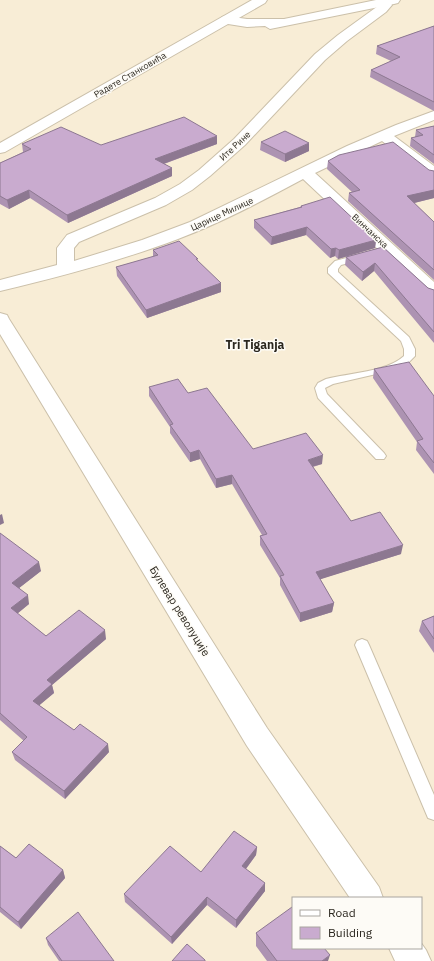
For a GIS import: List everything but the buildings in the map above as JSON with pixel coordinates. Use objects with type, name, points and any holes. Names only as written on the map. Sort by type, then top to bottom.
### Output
[{"type":"street","name":"Радете Станковића","points":[[0,150],[261,0]]},
{"type":"street","points":[[202,35],[230,34],[389,1]]},
{"type":"street","name":"Ите Рине","points":[[66,268],[65,254],[69,242],[74,238],[129,234],[155,204],[183,188],[213,166],[271,110],[321,57],[356,27],[382,9],[389,1]]},
{"type":"street","points":[[226,20],[247,23],[283,22]]},
{"type":"street","name":"Царице Милице","points":[[0,286],[66,268],[129,234],[195,227],[230,211],[305,172],[384,135],[434,114]]},
{"type":"street","points":[[384,135],[434,174]]},
{"type":"street","name":"Винчанска","points":[[305,172],[377,252],[434,292]]},
{"type":"street","name":"Булевар револуције","points":[[0,319],[258,737],[367,897]]},
{"type":"street","points":[[406,949],[415,961]]},
{"type":"lane","points":[[377,252],[338,263],[333,268],[333,273],[405,339],[409,346],[410,354],[408,360],[390,368],[330,380],[320,388],[322,395],[380,456]]},
{"type":"lane","points":[[362,645],[434,813]]},
{"type":"district","name":"Tri Tiganja","points":[[255,345]]}]
